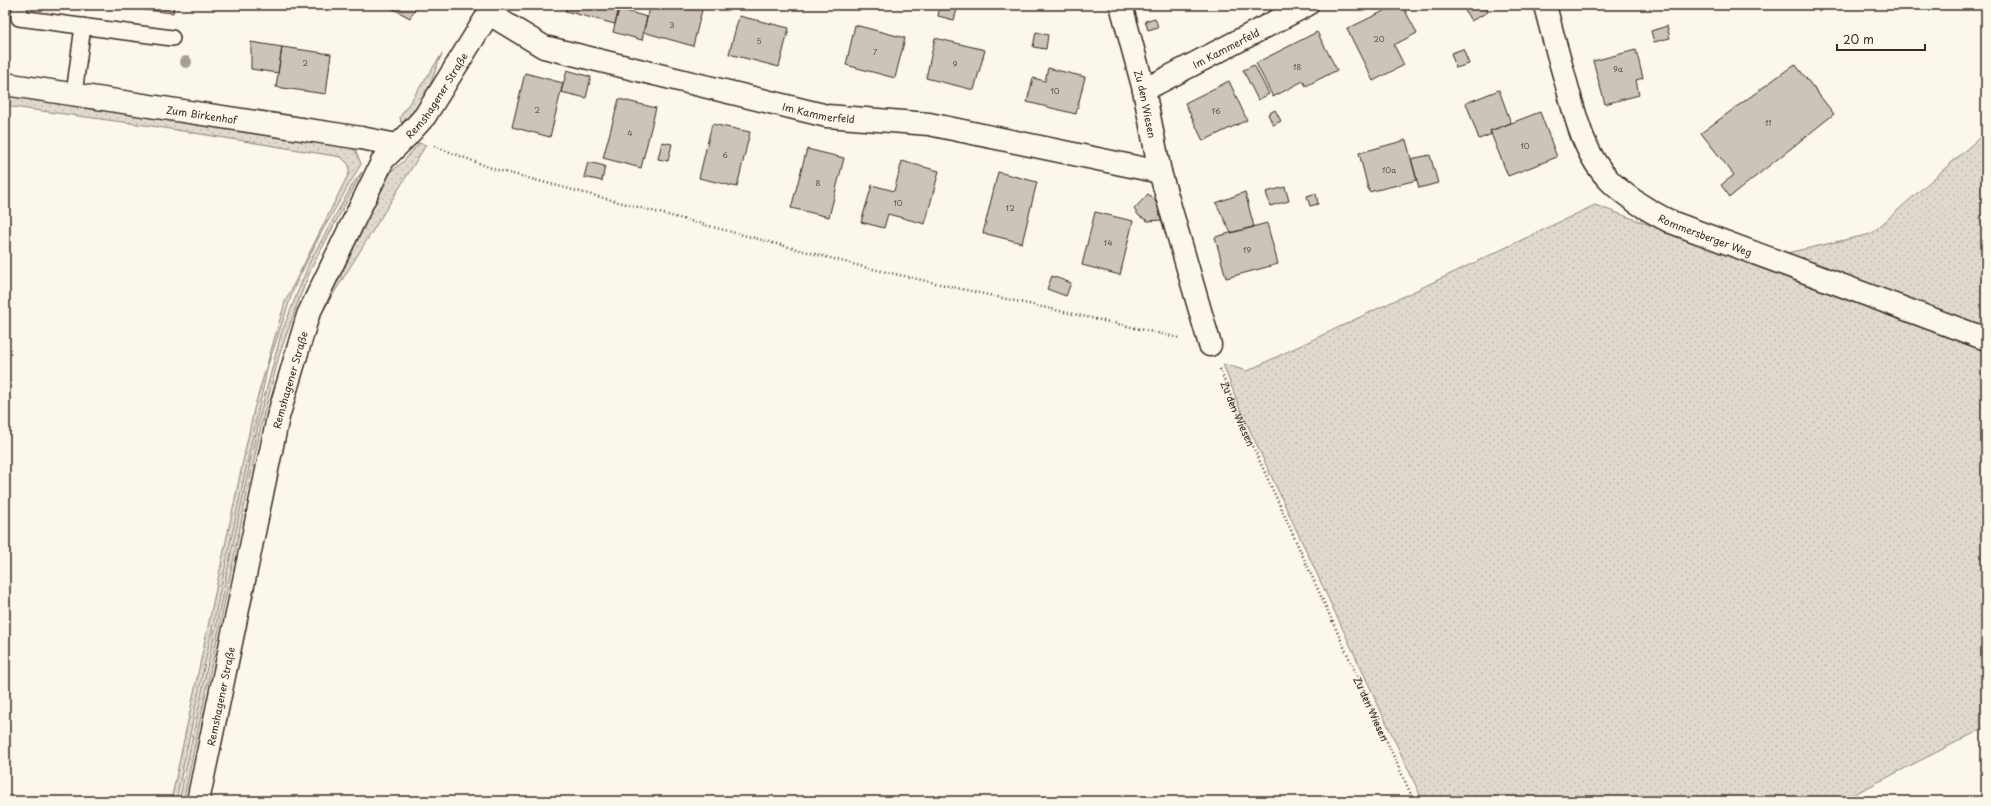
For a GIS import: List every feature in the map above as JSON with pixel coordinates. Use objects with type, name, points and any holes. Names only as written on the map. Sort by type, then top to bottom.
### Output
[{"type":"street","name":"Zu den Wiesen","points":[[1120,5],[1144,90],[1160,172],[1210,345]]},
{"type":"street","name":"Im Kammerfeld","points":[[1144,90],[1307,5]]},
{"type":"street","name":"Rommersberger Weg","points":[[1544,5],[1578,126],[1596,162],[1609,180],[1626,195],[1644,208],[1671,222],[1986,339]]},
{"type":"street","name":"Im Kammerfeld","points":[[491,9],[544,47],[819,114],[929,124],[1160,172]]},
{"type":"street","name":"Remshagener Straße","points":[[198,801],[278,417],[308,315],[374,175],[383,160],[425,116],[491,9]]},
{"type":"street","name":"Zum Birkenhof","points":[[5,84],[361,138],[402,141]]},
{"type":"lane","points":[[20,5],[19,18],[172,38]]},
{"type":"lane","points":[[74,94],[83,26]]},
{"type":"path","points":[[402,141],[494,169],[864,267],[1210,345]]},
{"type":"path","name":"Zu den Wiesen","points":[[1210,345],[1236,409],[1414,801]]},
{"type":"shaded area","points":[[442,54],[423,102],[410,117],[401,123],[400,117]]},
{"type":"shaded area","points":[[5,93],[346,145],[356,151],[361,164],[320,235],[294,288],[268,365],[176,801],[171,801],[254,409],[285,302],[349,173],[349,165],[341,157],[152,126],[5,106]]},
{"type":"shaded area","points":[[1986,132],[1986,330],[1778,255],[1871,234]]},
{"type":"shaded area","points":[[419,143],[426,145],[324,309],[365,225],[378,190],[393,170],[403,162]]},
{"type":"shaded area","points":[[362,172],[312,267],[279,356],[262,422],[186,789],[183,801],[179,801],[260,414],[281,334],[310,261],[354,182]]},
{"type":"shaded area","points":[[1595,205],[1986,347],[1986,727],[1841,801],[1423,801],[1240,409],[1223,364],[1247,371]]},
{"type":"building","points":[[100,5],[174,5],[173,13]]},
{"type":"building","points":[[386,5],[417,5],[410,18]]},
{"type":"building","points":[[567,5],[620,5],[615,24],[565,11]]},
{"type":"building","points":[[651,5],[703,6],[693,46],[643,32]]},
{"type":"building","points":[[940,5],[958,6],[954,20],[938,16]]},
{"type":"building","points":[[1396,5],[1402,5],[1417,33],[1394,45],[1404,65],[1373,81],[1347,29]]},
{"type":"building","points":[[1462,5],[1485,5],[1488,12],[1471,21]]},
{"type":"building","points":[[619,9],[647,17],[642,40],[613,32]]},
{"type":"building","points":[[739,16],[789,28],[779,67],[729,54]]},
{"type":"building","points":[[1155,18],[1158,27],[1148,30],[1145,21]]},
{"type":"building","points":[[855,25],[905,38],[895,78],[846,65]]},
{"type":"building","points":[[1667,26],[1670,38],[1654,42],[1651,31]]},
{"type":"building","points":[[1036,32],[1048,35],[1046,49],[1033,47]]},
{"type":"building","points":[[1317,32],[1337,70],[1306,86],[1303,81],[1273,97],[1256,63]]},
{"type":"building","points":[[935,38],[985,50],[974,90],[926,78]]},
{"type":"building","points":[[251,42],[282,47],[278,73],[251,69]]},
{"type":"building","points":[[282,47],[331,54],[326,94],[276,87]]},
{"type":"building","points":[[1463,49],[1469,64],[1456,68],[1451,53]]},
{"type":"building","points":[[1636,50],[1643,78],[1636,80],[1639,95],[1605,104],[1593,61]]},
{"type":"building","points":[[1795,64],[1834,114],[1730,197],[1721,185],[1734,175],[1701,133]]},
{"type":"building","points":[[1254,65],[1269,94],[1258,100],[1243,70]]},
{"type":"building","points":[[1048,68],[1085,77],[1076,114],[1027,102],[1033,78],[1045,81]]},
{"type":"building","points":[[567,70],[591,77],[586,98],[561,92]]},
{"type":"building","points":[[525,73],[563,83],[550,137],[512,127]]},
{"type":"building","points":[[1229,81],[1247,120],[1203,141],[1185,103]]},
{"type":"building","points":[[1499,90],[1511,123],[1490,131],[1492,134],[1479,139],[1466,103]]},
{"type":"building","points":[[619,99],[656,108],[641,168],[603,158]]},
{"type":"building","points":[[1275,110],[1281,121],[1273,125],[1268,114]]},
{"type":"building","points":[[1540,112],[1557,157],[1508,176],[1490,131]]},
{"type":"building","points":[[712,124],[750,132],[737,187],[699,178]]},
{"type":"building","points":[[1406,140],[1417,180],[1369,192],[1359,153]]},
{"type":"building","points":[[662,142],[672,144],[668,161],[658,159]]},
{"type":"building","points":[[807,149],[844,158],[829,217],[791,208]]},
{"type":"building","points":[[1430,155],[1438,183],[1419,188],[1411,159]]},
{"type":"building","points":[[902,161],[939,171],[925,224],[888,214],[884,228],[861,222],[872,185],[894,191]]},
{"type":"building","points":[[588,162],[605,166],[602,181],[584,177]]},
{"type":"building","points":[[998,172],[1037,182],[1022,243],[983,233]]},
{"type":"building","points":[[1285,187],[1289,201],[1270,206],[1266,192]]},
{"type":"building","points":[[1245,192],[1254,227],[1231,233],[1216,203]]},
{"type":"building","points":[[1316,193],[1318,204],[1310,206],[1307,196]]},
{"type":"building","points":[[1148,194],[1154,199],[1159,208],[1162,220],[1148,221],[1139,216],[1134,209]]},
{"type":"building","points":[[1095,212],[1133,221],[1120,275],[1082,265]]},
{"type":"building","points":[[1267,223],[1278,264],[1226,278],[1215,237]]},
{"type":"building","points":[[1052,276],[1071,283],[1066,296],[1047,289]]}]
